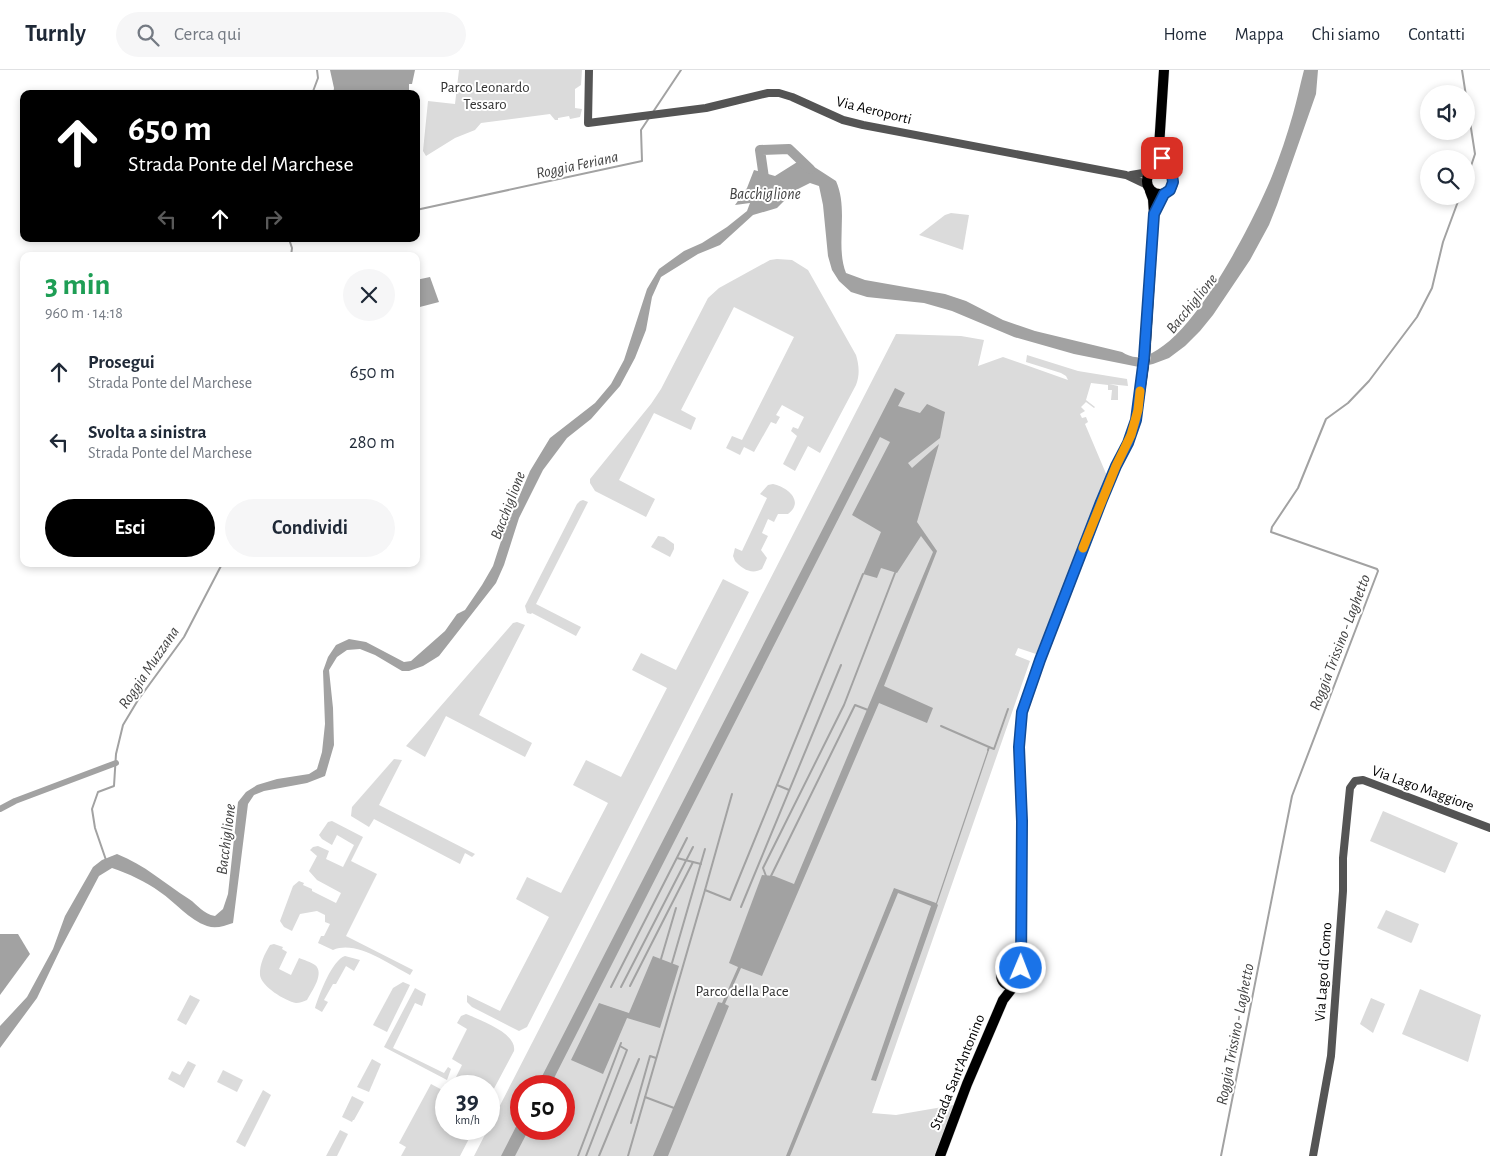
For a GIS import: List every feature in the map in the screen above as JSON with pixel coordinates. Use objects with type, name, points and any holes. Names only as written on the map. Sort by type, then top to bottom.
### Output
[{"type":"main road","points":[[1154,214],[1153,199],[1146,178],[1159,146],[1164,70]]},
{"type":"main road","points":[[1154,214],[1164,194],[1170,190],[1173,182],[1172,175],[1167,169],[1159,146]]},
{"type":"main road","points":[[1150,171],[1159,167],[1167,169]]},
{"type":"main road","points":[[1149,188],[1157,194],[1164,194]]},
{"type":"main road","name":"Strada Sant'Antonino","points":[[940,1156],[1003,1000],[1021,980],[1023,974],[1021,968],[1022,830],[1019,747],[1022,712],[1040,660],[1117,463],[1128,443],[1134,422],[1142,377],[1154,214]]},
{"type":"main road","name":"Strada Sant'Antonino","points":[[1003,1000],[1001,973],[1005,966],[1017,955],[1021,945]]},
{"type":"main road","points":[[1008,964],[1015,964],[1021,968]]},
{"type":"main road","points":[[1002,980],[1007,985],[1014,986]]},
{"type":"street","name":"Via Aeroporti","points":[[589,70],[588,123],[706,108],[768,93],[779,93],[843,120],[1126,175],[1149,188]]},
{"type":"street","name":"Via Aeroporti","points":[[1126,175],[1150,171]]},
{"type":"street","name":"Via Lago Maggiore","points":[[1350,788],[1355,781],[1363,780],[1490,828]]},
{"type":"street","name":"Via Lago di Como","points":[[1313,1156],[1331,1056],[1343,891],[1343,858],[1350,788]]},
{"type":"green space","name":"Parco Leonardo Tessaro","points":[[459,70],[582,70],[581,85],[575,89],[575,108],[582,109],[580,117],[570,119],[569,116],[555,120],[550,114],[481,123],[475,130],[455,138],[426,156],[423,151],[428,101],[455,104]]},
{"type":"green space","points":[[951,213],[969,215],[963,250],[919,235],[945,215]]},
{"type":"green space","points":[[770,260],[792,260],[808,270],[857,359],[859,374],[856,385],[820,453],[808,446],[795,471],[783,464],[797,436],[791,431],[793,427],[798,429],[804,417],[782,405],[776,415],[780,417],[776,424],[771,422],[754,452],[744,447],[740,455],[726,448],[732,436],[742,440],[794,337],[734,307],[681,410],[696,418],[691,430],[654,413],[619,480],[655,499],[646,517],[595,491],[590,483],[590,479],[661,389],[708,298],[719,288]]},
{"type":"green space","name":"Parco della Pace","points":[[896,334],[961,336],[984,340],[978,366],[1003,357],[1068,380],[1061,373],[1026,362],[1027,355],[1078,371],[1127,379],[1128,386],[1109,384],[1118,386],[1118,400],[1111,400],[1112,390],[1108,390],[1108,385],[1091,383],[1086,400],[1095,407],[1086,402],[1081,407],[1085,411],[1080,414],[1082,418],[1086,417],[1088,422],[1085,424],[1107,476],[1036,654],[1018,648],[1015,655],[1030,661],[872,1113],[896,1115],[954,1105],[936,1156],[474,1156],[482,1140],[500,1140],[500,1105],[510,1086],[510,1140],[575,1140],[575,1075],[516,1075]]},
{"type":"green space","points":[[773,484],[788,491],[792,495],[795,504],[788,514],[778,514],[774,522],[768,519],[762,533],[768,536],[761,550],[767,558],[762,569],[758,571],[747,570],[735,561],[733,556],[735,548],[742,551],[767,498],[760,494],[768,485]]},
{"type":"green space","points":[[583,500],[588,502],[536,604],[581,627],[576,636],[532,613],[527,613],[525,606],[577,504]]},
{"type":"green space","points":[[658,536],[664,537],[674,544],[670,557],[651,547]]},
{"type":"green space","points":[[723,579],[749,592],[527,1027],[519,1031],[472,1007],[467,1002],[467,995],[500,1011],[549,917],[516,899],[527,877],[561,893],[608,803],[573,785],[586,760],[621,777],[667,688],[632,670],[641,653],[676,670]]},
{"type":"green space","points":[[517,622],[525,625],[479,715],[532,743],[525,757],[446,716],[425,757],[406,746],[513,623]]},
{"type":"green space","points":[[394,759],[402,760],[379,805],[475,854],[472,857],[465,853],[460,864],[374,819],[369,827],[351,816],[352,807]]},
{"type":"green space","points":[[1383,811],[1458,843],[1445,873],[1370,841]]},
{"type":"green space","points":[[332,821],[363,837],[351,861],[377,874],[346,936],[413,970],[410,975],[362,951],[352,948],[333,950],[318,943],[330,924],[325,922],[325,915],[317,911],[300,914],[292,931],[284,927],[280,921],[293,886],[299,881],[312,889],[312,891],[336,903],[341,893],[317,880],[309,871],[317,856],[310,850],[313,847],[318,846],[329,851],[326,859],[343,867],[354,845],[337,835],[332,845],[322,839],[319,835],[328,822]]},
{"type":"green space","points":[[1386,910],[1419,924],[1411,943],[1377,928]]},
{"type":"green space","points":[[274,944],[283,947],[282,949],[287,952],[279,969],[291,975],[299,958],[318,968],[317,982],[307,1000],[296,1003],[286,999],[264,984],[261,979],[260,967],[270,945]]},
{"type":"green space","points":[[345,956],[360,960],[354,971],[346,966],[324,1000],[328,1002],[322,1012],[315,1008],[323,987],[335,964]]},
{"type":"green space","points":[[403,982],[410,985],[387,1032],[373,1025],[393,988]]},
{"type":"green space","points":[[415,988],[426,994],[422,1006],[415,1003],[393,1048],[444,1073],[448,1067],[451,1069],[449,1075],[437,1075],[384,1047]]},
{"type":"green space","points":[[1420,989],[1481,1015],[1468,1062],[1402,1034]]},
{"type":"green space","points":[[190,995],[200,1000],[186,1025],[177,1020]]},
{"type":"green space","points":[[1371,998],[1385,1004],[1373,1033],[1360,1024]]},
{"type":"green space","points":[[466,1014],[496,1028],[510,1038],[514,1051],[500,1077],[500,1075],[457,1075],[462,1065],[452,1059],[467,1029],[457,1023],[461,1016]]},
{"type":"green space","points":[[372,1059],[381,1064],[369,1092],[357,1087]]},
{"type":"green space","points":[[188,1061],[196,1065],[184,1088],[168,1079],[172,1071],[180,1075]]},
{"type":"green space","points":[[223,1070],[243,1080],[237,1092],[217,1082]]},
{"type":"green space","points":[[431,1084],[435,1086],[435,1140],[468,1140],[460,1156],[401,1156],[406,1147],[399,1143]]},
{"type":"green space","points":[[263,1090],[271,1095],[245,1147],[236,1142]]},
{"type":"green space","points":[[352,1096],[364,1102],[352,1122],[342,1117]]},
{"type":"green space","points":[[340,1130],[348,1134],[337,1156],[326,1156]]},
{"type":"water","points":[[330,70],[415,70],[412,84],[409,84],[409,90],[334,90]]},
{"type":"water","name":"Bacchiglione","points":[[1304,70],[1318,70],[1316,94],[1269,225],[1250,260],[1200,331],[1169,358],[1153,364],[1139,367],[1074,354],[1014,337],[952,311],[924,303],[867,297],[851,292],[839,281],[832,270],[828,256],[823,205],[819,186],[810,183],[794,191],[777,208],[753,215],[720,245],[698,254],[661,277],[652,297],[646,330],[635,358],[620,386],[591,419],[567,438],[543,470],[519,518],[504,565],[496,583],[439,656],[423,666],[409,671],[402,671],[375,655],[360,649],[347,650],[337,657],[329,670],[334,745],[325,776],[307,783],[264,791],[254,795],[248,804],[233,923],[214,927],[200,923],[149,884],[112,868],[99,876],[37,998],[0,1048],[0,1026],[27,997],[53,949],[65,916],[93,867],[102,860],[117,854],[127,858],[207,913],[215,916],[223,909],[228,894],[238,802],[246,792],[257,785],[277,779],[309,774],[317,769],[322,752],[325,724],[323,671],[328,657],[336,645],[349,639],[366,642],[404,662],[411,661],[445,631],[457,614],[465,610],[493,566],[504,532],[530,471],[550,438],[595,403],[611,384],[624,360],[647,289],[659,269],[684,251],[702,243],[727,227],[747,211],[750,203],[735,205],[747,188],[754,170],[775,176],[802,159],[836,181],[842,204],[842,251],[846,273],[865,280],[945,294],[966,301],[1003,320],[1035,331],[1122,352],[1133,357],[1140,357],[1159,349],[1179,332],[1199,308],[1236,250],[1251,222],[1275,168],[1291,122]]},
{"type":"water","points":[[430,277],[439,302],[420,307],[420,279]]},
{"type":"water","points":[[895,388],[905,393],[898,406],[920,413],[927,404],[945,412],[940,438],[908,463],[912,468],[939,444],[917,522],[937,551],[884,686],[933,708],[927,723],[879,703],[762,976],[741,968],[725,1004],[729,1006],[668,1156],[653,1156],[718,1002],[722,1003],[738,967],[729,963],[762,875],[774,876],[794,884],[933,552],[921,536],[897,573],[881,568],[877,578],[863,574],[881,532],[852,515],[890,442],[880,437],[556,1075],[543,1075]]},
{"type":"water","points":[[988,749],[938,905],[876,1081],[871,1080],[931,906],[898,893],[790,1156],[786,1156],[894,888],[936,903]]},
{"type":"water","points":[[0,934],[18,934],[30,954],[0,995]]},
{"type":"water","points":[[653,956],[679,966],[660,1028],[627,1018],[603,1074],[571,1060],[599,1003],[629,1013]]},
{"type":"water","points":[[510,1138],[510,1140],[523,1140],[515,1156],[501,1156]]},
{"type":"waterway","name":"Roggia Muzzana","points":[[314,90],[318,78],[317,70]]},
{"type":"waterway","name":"Roggia Feriana","points":[[653,112],[681,70]]},
{"type":"waterway","name":"Roggia Trissino - Laghetto","points":[[1462,70],[1474,150]]},
{"type":"waterway","name":"Roggia Feriana","points":[[420,209],[642,161],[641,130],[649,118]]},
{"type":"waterway","points":[[765,185],[760,150],[789,149],[810,169]]},
{"type":"waterway","name":"Roggia Trissino - Laghetto","points":[[1221,1156],[1292,796],[1378,571],[1377,569],[1271,532],[1272,527],[1298,488],[1326,419],[1348,403],[1369,381],[1417,317],[1432,288],[1443,242],[1457,205]]},
{"type":"waterway","name":"Roggia Muzzana","points":[[290,242],[292,252]]},
{"type":"waterway","name":"Roggia Muzzana","points":[[106,860],[95,828],[92,809],[98,792],[114,786],[116,754],[123,725],[138,700],[184,637],[220,567]]},
{"type":"waterway","points":[[766,876],[763,868],[844,705],[895,573]]},
{"type":"waterway","points":[[628,1156],[705,890],[730,900],[863,574]]},
{"type":"waterway","points":[[741,907],[841,665]]},
{"type":"waterway","points":[[771,876],[855,705],[868,710]]},
{"type":"waterway","points":[[988,750],[989,747],[994,749],[1008,709]]},
{"type":"waterway","points":[[941,726],[989,747]]},
{"type":"waterway","points":[[0,809],[15,801],[116,763]]},
{"type":"waterway","points":[[777,785],[789,790]]},
{"type":"waterway","points":[[705,890],[732,794]]},
{"type":"waterway","points":[[611,987],[687,838]]},
{"type":"waterway","points":[[621,987],[693,847]]},
{"type":"waterway","points":[[672,963],[705,849]]},
{"type":"waterway","points":[[677,858],[701,864]]},
{"type":"waterway","points":[[630,986],[693,862]]},
{"type":"waterway","points":[[661,959],[676,908]]},
{"type":"waterway","points":[[578,1156],[621,1043]]},
{"type":"waterway","points":[[586,1156],[627,1050],[620,1046]]},
{"type":"waterway","points":[[631,1123],[650,1056],[656,1058]]},
{"type":"waterway","points":[[599,1156],[639,1059]]},
{"type":"waterway","points":[[645,1097],[674,1108]]},
{"type":"slow traffic","points":[[1083,548],[1116,466],[1131,435],[1138,410],[1140,391]]},
{"type":"route","points":[[1021,968],[1022,821],[1019,726],[1033,678],[1101,502],[1128,443],[1136,420],[1144,358],[1154,214],[1159,202],[1164,194],[1170,190],[1173,182],[1172,175],[1162,158]]}]
